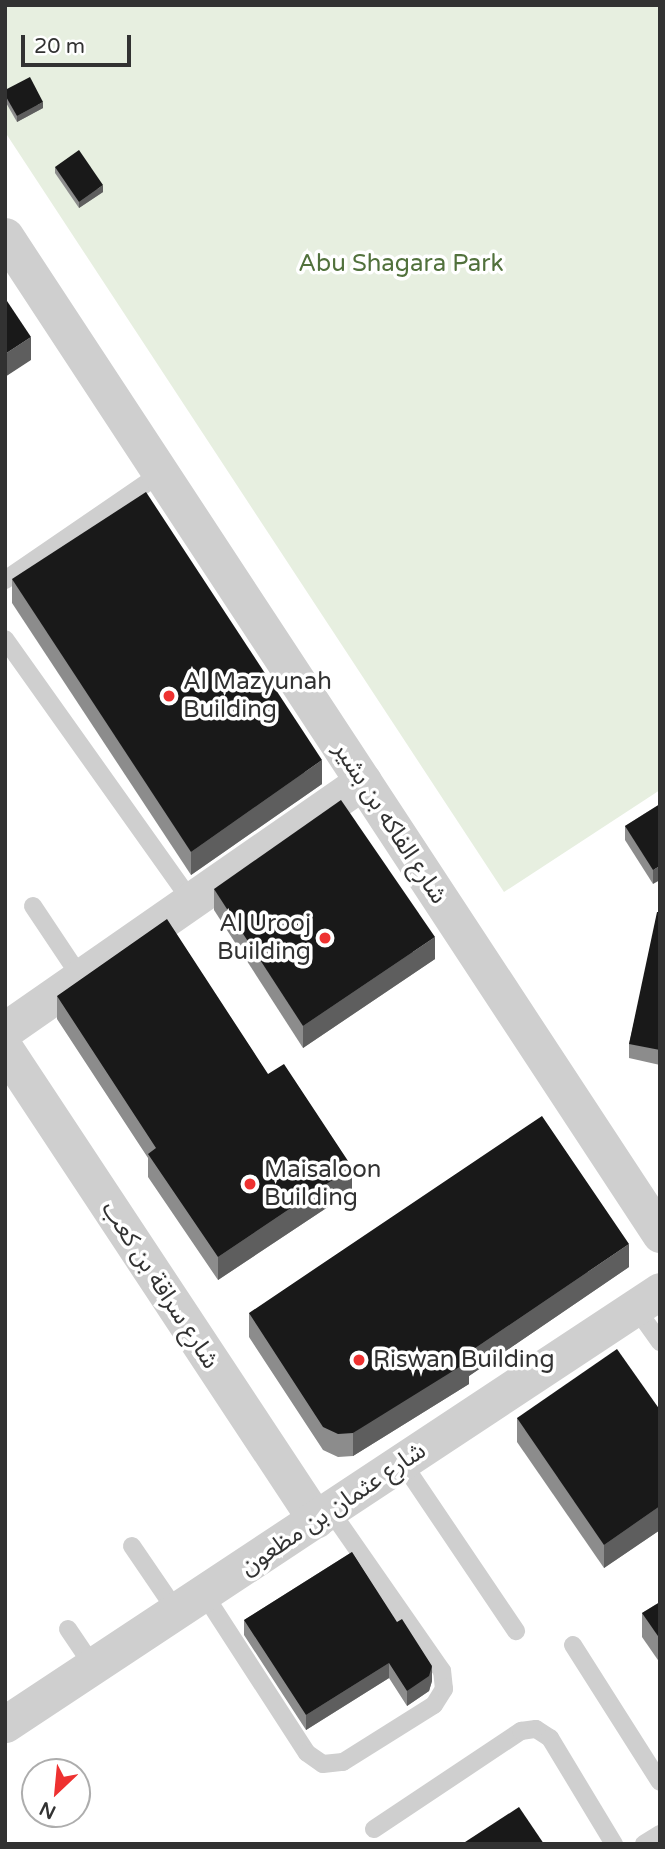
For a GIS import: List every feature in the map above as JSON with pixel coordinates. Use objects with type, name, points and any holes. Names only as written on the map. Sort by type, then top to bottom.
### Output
[{"type":"street","name":"شارع الفاكه بن بشير","points":[[5,236],[660,1234]]},
{"type":"street","points":[[5,1030],[363,781]]},
{"type":"street","name":"شارع سراقة بن كعب","points":[[5,1049],[323,1515]]},
{"type":"street","name":"شارع عثمان بن مظعون","points":[[5,1724],[648,1299]]},
{"type":"lane","points":[[5,580],[161,473]]},
{"type":"lane","points":[[5,639],[191,901]]},
{"type":"lane","points":[[33,906],[80,978]]},
{"type":"lane","points":[[648,1299],[660,1342]]},
{"type":"lane","points":[[402,1462],[516,1631]]},
{"type":"lane","points":[[132,1546],[191,1603],[314,1760],[323,1764],[343,1762],[434,1705],[444,1689],[442,1671],[323,1515]]},
{"type":"lane","points":[[68,1629],[93,1667]]},
{"type":"lane","points":[[573,1645],[660,1782]]},
{"type":"lane","points":[[374,1829],[521,1731],[536,1729],[550,1738],[614,1844]]},
{"type":"lane","points":[[643,1844],[660,1834]]},
{"type":"green space","name":"Abu Shagara Park","points":[[5,5],[660,5],[660,790],[504,892],[5,132]]},
{"type":"building","points":[[30,77],[43,102],[17,116],[5,90]]},
{"type":"building","points":[[79,150],[103,185],[79,202],[55,167]]},
{"type":"building","points":[[5,298],[31,337],[5,354]]},
{"type":"building","name":"Al Mazyunah Building","points":[[146,492],[322,760],[191,852],[12,579]]},
{"type":"building","name":"Al Urooj Building","points":[[341,800],[435,937],[303,1026],[214,889]]},
{"type":"building","points":[[660,804],[660,866],[653,870],[625,826]]},
{"type":"building","points":[[657,912],[660,912],[660,1050],[629,1044]]},
{"type":"building","points":[[167,919],[268,1074],[284,1064],[352,1167],[218,1257],[148,1154],[156,1148],[57,996]]},
{"type":"building","points":[[542,1116],[629,1244],[465,1355],[469,1361],[353,1433],[338,1434],[323,1427],[249,1313]]},
{"type":"building","points":[[617,1349],[660,1410],[660,1506],[604,1545],[517,1418]]},
{"type":"building","points":[[352,1552],[397,1622],[402,1619],[432,1666],[429,1676],[407,1691],[389,1663],[306,1715],[244,1620]]},
{"type":"building","points":[[660,1602],[660,1639],[642,1613]]},
{"type":"building","points":[[519,1807],[544,1844],[462,1844]]},
{"type":"place","name":"Al Mazyunah Building","points":[[169,696]]},
{"type":"place","name":"Al Urooj Building","points":[[325,938]]},
{"type":"place","name":"Maisaloon Building","points":[[250,1184]]},
{"type":"place","name":"Riswan Building","points":[[359,1360]]}]
